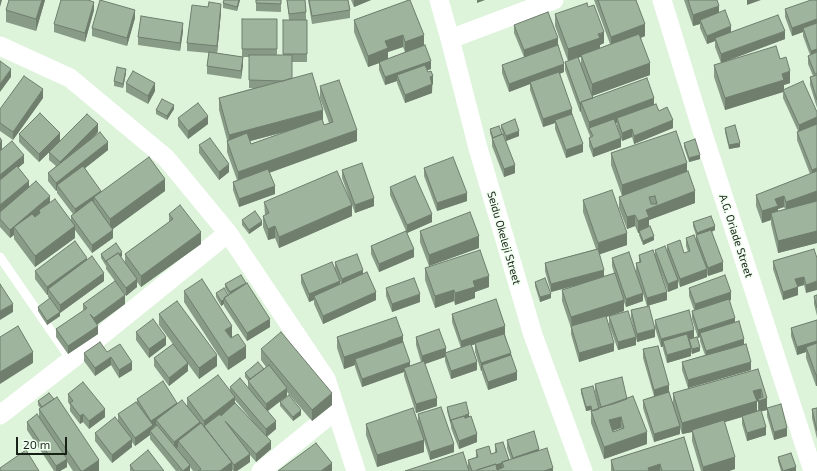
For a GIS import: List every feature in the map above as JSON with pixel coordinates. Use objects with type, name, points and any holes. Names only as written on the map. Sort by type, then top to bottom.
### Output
[{"type":"street","name":"Seidu Okeleji Street","points":[[439,0],[478,148],[533,335],[583,471]]},
{"type":"street","points":[[450,39],[554,0]]},
{"type":"street","name":"A.G. Oriade Street","points":[[662,0],[704,137],[812,471]]},
{"type":"street","points":[[0,46],[70,78],[166,158],[228,234],[326,379],[356,471]]},
{"type":"street","points":[[0,415],[228,234]]},
{"type":"street","points":[[261,471],[336,410]]},
{"type":"lane","points":[[0,257],[71,360]]},
{"type":"building","points":[[9,0],[42,0],[36,19],[6,10]]},
{"type":"building","points":[[61,0],[88,0],[94,2],[85,33],[54,24]]},
{"type":"building","points":[[100,0],[135,10],[127,38],[92,28]]},
{"type":"building","points":[[224,0],[239,0],[237,7],[223,3]]},
{"type":"building","points":[[256,0],[281,0],[281,4],[256,3]]},
{"type":"building","points":[[287,0],[305,0],[306,12],[289,14]]},
{"type":"building","points":[[309,0],[348,0],[350,10],[312,16]]},
{"type":"building","points":[[409,0],[424,35],[405,42],[403,35],[385,41],[388,48],[368,56],[354,20]]},
{"type":"building","points":[[598,0],[636,0],[645,24],[611,37]]},
{"type":"building","points":[[688,0],[717,0],[719,6],[693,15]]},
{"type":"building","points":[[811,0],[817,0],[817,19],[792,28],[785,9]]},
{"type":"building","points":[[209,2],[221,4],[217,46],[187,43],[192,5],[208,7]]},
{"type":"building","points":[[587,3],[588,7],[594,5],[604,32],[598,34],[600,38],[568,49],[555,14]]},
{"type":"building","points":[[725,10],[731,26],[707,36],[700,20]]},
{"type":"building","points":[[548,12],[558,38],[524,50],[514,25]]},
{"type":"building","points":[[778,15],[785,31],[721,54],[715,38]]},
{"type":"building","points":[[141,16],[183,23],[180,43],[138,37]]},
{"type":"building","points":[[242,19],[277,19],[277,49],[242,49]]},
{"type":"building","points":[[283,20],[307,20],[307,54],[283,54]]},
{"type":"building","points":[[817,23],[817,49],[811,51],[803,28]]},
{"type":"building","points":[[639,34],[650,63],[592,84],[581,55]]},
{"type":"building","points":[[425,45],[431,61],[385,77],[379,62]]},
{"type":"building","points":[[558,45],[564,64],[509,84],[502,65]]},
{"type":"building","points":[[776,46],[780,59],[786,57],[790,71],[782,74],[784,80],[725,98],[714,65]]},
{"type":"building","points":[[209,52],[243,57],[241,71],[207,66]]},
{"type":"building","points":[[817,52],[817,73],[815,74],[808,56]]},
{"type":"building","points":[[249,55],[292,55],[292,78],[283,81],[249,80]]},
{"type":"building","points":[[578,57],[593,98],[581,102],[580,104],[565,62]]},
{"type":"building","points":[[0,61],[11,69],[0,84]]},
{"type":"building","points":[[425,65],[428,72],[431,71],[433,76],[430,77],[432,84],[405,95],[397,75]]},
{"type":"building","points":[[117,67],[126,69],[123,84],[114,81]]},
{"type":"building","points":[[133,71],[155,83],[148,96],[126,83]]},
{"type":"building","points":[[559,72],[572,109],[543,119],[530,82]]},
{"type":"building","points":[[312,73],[323,110],[229,135],[219,98]]},
{"type":"building","points":[[817,75],[817,100],[810,77]]},
{"type":"building","points":[[24,76],[43,89],[13,132],[0,123],[0,109]]},
{"type":"building","points":[[647,78],[654,98],[589,122],[581,102]]},
{"type":"building","points":[[339,80],[357,130],[238,172],[227,141],[247,133],[251,144],[322,119],[324,125],[333,122],[320,86]]},
{"type":"building","points":[[803,81],[817,112],[817,117],[799,125],[783,90]]},
{"type":"building","points":[[162,99],[174,105],[167,116],[156,110]]},
{"type":"building","points":[[198,103],[208,116],[188,131],[178,118]]},
{"type":"building","points":[[656,104],[659,111],[667,107],[673,120],[634,136],[632,129],[622,133],[617,118]]},
{"type":"building","points":[[40,113],[60,133],[39,154],[19,134]]},
{"type":"building","points":[[87,114],[98,124],[60,162],[49,152]]},
{"type":"building","points":[[572,114],[583,144],[566,150],[555,120]]},
{"type":"building","points":[[515,119],[519,131],[506,136],[501,125]]},
{"type":"building","points":[[614,119],[621,138],[593,149],[589,138],[593,136],[589,128]]},
{"type":"building","points":[[817,124],[817,168],[812,170],[797,132]]},
{"type":"building","points":[[735,125],[740,143],[729,145],[725,128]]},
{"type":"building","points":[[499,126],[502,134],[493,138],[490,129]]},
{"type":"building","points":[[676,131],[687,163],[622,185],[611,153]]},
{"type":"building","points":[[100,132],[108,142],[56,183],[48,173]]},
{"type":"building","points":[[503,134],[515,165],[504,169],[492,138]]},
{"type":"building","points":[[210,138],[229,164],[219,172],[199,145]]},
{"type":"building","points":[[695,139],[700,155],[689,158],[684,143]]},
{"type":"building","points":[[12,141],[24,155],[0,175],[0,151]]},
{"type":"building","points":[[149,157],[165,179],[110,219],[94,197]]},
{"type":"building","points":[[453,157],[467,193],[437,203],[424,168]]},
{"type":"building","points":[[362,163],[374,198],[355,205],[342,170]]},
{"type":"building","points":[[17,166],[29,181],[0,205],[0,180]]},
{"type":"building","points":[[83,166],[101,191],[75,209],[57,185]]},
{"type":"building","points":[[268,169],[275,186],[239,199],[233,182]]},
{"type":"building","points":[[337,171],[352,205],[279,237],[275,226],[268,229],[263,216],[269,213],[264,202]]},
{"type":"building","points":[[688,171],[695,191],[646,210],[649,217],[638,221],[635,215],[627,217],[619,197]],"holes":[[[655,196],[657,204],[651,204],[649,197]]]},
{"type":"building","points":[[817,171],[817,191],[786,202],[784,196],[775,199],[778,206],[762,211],[756,195]]},
{"type":"building","points":[[415,176],[432,214],[407,225],[390,187]]},
{"type":"building","points":[[36,181],[50,196],[10,230],[0,219],[0,212]]},
{"type":"building","points":[[612,190],[627,233],[598,243],[583,200]]},
{"type":"building","points":[[55,199],[75,226],[35,256],[14,227],[32,214],[35,217],[40,213],[39,210]]},
{"type":"building","points":[[92,200],[113,230],[92,245],[71,216]]},
{"type":"building","points":[[817,201],[817,231],[778,241],[771,213]]},
{"type":"building","points":[[180,205],[201,232],[141,276],[125,254],[173,219],[169,214]]},
{"type":"building","points":[[255,211],[262,221],[249,230],[242,220]]},
{"type":"building","points":[[470,212],[479,236],[429,255],[420,231]]},
{"type":"building","points":[[711,216],[715,226],[697,233],[693,222]]},
{"type":"building","points":[[650,226],[654,236],[643,241],[639,231]]},
{"type":"building","points":[[711,230],[723,262],[708,268],[696,235]]},
{"type":"building","points":[[406,231],[414,249],[379,264],[371,246]]},
{"type":"building","points":[[694,235],[707,269],[680,279],[667,245],[680,240],[684,253],[690,251],[686,238]]},
{"type":"building","points":[[75,241],[87,258],[47,287],[35,271]]},
{"type":"building","points":[[116,243],[122,252],[119,254],[118,253],[106,262],[101,254]]},
{"type":"building","points":[[665,246],[678,280],[668,284],[655,250]]},
{"type":"building","points":[[598,249],[604,270],[551,284],[545,263]]},
{"type":"building","points":[[814,249],[817,258],[817,281],[806,285],[804,277],[795,279],[798,287],[783,292],[773,261]]},
{"type":"building","points":[[480,250],[489,276],[473,281],[475,287],[455,293],[454,290],[435,296],[425,268]]},
{"type":"building","points":[[653,250],[667,292],[647,298],[636,263],[641,262],[639,255]]},
{"type":"building","points":[[629,252],[643,293],[626,299],[612,258]]},
{"type":"building","points":[[118,253],[137,279],[126,288],[106,261]]},
{"type":"building","points":[[357,254],[363,270],[342,279],[335,262]]},
{"type":"building","points":[[92,256],[104,273],[60,305],[48,289]]},
{"type":"building","points":[[332,262],[340,281],[309,294],[301,275]]},
{"type":"building","points":[[367,272],[376,292],[323,316],[314,296]]},
{"type":"building","points":[[615,273],[624,300],[571,317],[562,290]]},
{"type":"building","points":[[241,275],[246,283],[230,292],[225,284]]},
{"type":"building","points":[[725,275],[731,292],[695,304],[689,288]]},
{"type":"building","points":[[414,278],[420,294],[392,304],[386,288]]},
{"type":"building","points":[[545,278],[551,294],[540,297],[535,282]]},
{"type":"building","points":[[202,279],[232,326],[225,330],[231,338],[238,334],[246,346],[228,358],[184,291]]},
{"type":"building","points":[[115,281],[125,295],[94,318],[90,314],[98,326],[68,346],[56,329],[87,308],[83,304]]},
{"type":"building","points":[[247,283],[270,319],[247,333],[224,298]]},
{"type":"building","points":[[0,284],[13,304],[0,311]]},
{"type":"building","points":[[224,288],[228,295],[221,301],[216,293]]},
{"type":"building","points":[[817,295],[817,308],[814,296]]},
{"type":"building","points":[[50,298],[60,312],[47,321],[38,307]]},
{"type":"building","points":[[496,299],[505,326],[461,341],[452,314]]},
{"type":"building","points":[[729,299],[735,318],[698,330],[692,311]]},
{"type":"building","points":[[177,301],[217,355],[199,368],[159,314]]},
{"type":"building","points":[[649,306],[655,329],[637,334],[631,310]]},
{"type":"building","points":[[689,310],[694,330],[661,339],[655,320]]},
{"type":"building","points":[[628,311],[636,337],[618,342],[609,316]]},
{"type":"building","points":[[606,316],[614,343],[579,353],[571,326]]},
{"type":"building","points":[[396,317],[403,336],[344,357],[337,337]]},
{"type":"building","points":[[153,319],[166,337],[149,349],[136,332]]},
{"type":"building","points":[[817,320],[817,341],[797,347],[791,328]]},
{"type":"building","points":[[739,321],[744,339],[706,351],[700,333]]},
{"type":"building","points":[[18,326],[33,352],[0,372],[0,337]]},
{"type":"building","points":[[439,329],[446,348],[422,356],[416,337]]},
{"type":"building","points":[[281,332],[332,393],[312,410],[261,349]]},
{"type":"building","points":[[504,334],[511,353],[481,363],[475,343]]},
{"type":"building","points":[[687,334],[691,348],[667,355],[663,341]]},
{"type":"building","points":[[697,337],[700,347],[692,349],[689,339]]},
{"type":"building","points":[[100,342],[107,352],[120,344],[132,362],[119,370],[111,357],[95,368],[84,353]]},
{"type":"building","points":[[403,342],[410,362],[362,379],[355,359]]},
{"type":"building","points":[[817,343],[817,374],[816,375],[806,347]]},
{"type":"building","points":[[173,344],[188,363],[169,378],[154,358]]},
{"type":"building","points":[[471,344],[477,362],[451,371],[445,353]]},
{"type":"building","points":[[746,344],[751,362],[688,380],[682,362]]},
{"type":"building","points":[[658,346],[669,385],[654,390],[643,349]]},
{"type":"building","points":[[511,355],[517,372],[488,382],[482,365]]},
{"type":"building","points":[[424,361],[437,398],[416,404],[404,368]]},
{"type":"building","points":[[258,362],[264,369],[250,379],[245,373]]},
{"type":"building","points":[[269,365],[287,388],[266,404],[248,381]]},
{"type":"building","points":[[758,369],[767,398],[759,401],[758,399],[763,397],[761,389],[753,391],[757,401],[682,423],[673,393]]},
{"type":"building","points":[[218,375],[235,397],[204,421],[187,398]]},
{"type":"building","points":[[622,377],[627,399],[601,407],[595,384]]},
{"type":"building","points":[[240,378],[276,421],[266,429],[230,387]]},
{"type":"building","points":[[163,381],[177,403],[151,421],[137,399]]},
{"type":"building","points":[[83,382],[105,409],[89,421],[83,414],[80,416],[70,403],[73,401],[68,394]]},
{"type":"building","points":[[593,386],[599,409],[592,411],[591,406],[586,407],[581,389]]},
{"type":"building","points":[[669,392],[680,426],[654,434],[643,400]]},
{"type":"building","points":[[49,393],[54,399],[42,407],[38,401]]},
{"type":"building","points":[[289,395],[301,410],[293,417],[280,402]]},
{"type":"building","points":[[633,396],[647,432],[604,447],[591,411]],"holes":[[[621,417],[624,428],[613,432],[609,420]]]},
{"type":"building","points":[[57,397],[99,460],[83,471],[81,471],[39,409]]},
{"type":"building","points":[[182,400],[200,422],[174,442],[156,420]]},
{"type":"building","points":[[136,402],[153,425],[135,438],[118,414]]},
{"type":"building","points":[[466,402],[469,414],[465,415],[466,418],[464,416],[451,420],[451,422],[447,407]]},
{"type":"building","points":[[235,403],[271,441],[256,454],[225,421],[250,454],[234,465],[204,426],[220,414],[221,416]]},
{"type":"building","points":[[781,404],[787,428],[774,432],[767,408]]},
{"type":"building","points":[[441,407],[454,444],[430,452],[418,414]]},
{"type":"building","points":[[413,408],[424,440],[377,455],[366,424]]},
{"type":"building","points":[[817,408],[817,431],[812,409]]},
{"type":"building","points":[[761,410],[766,427],[747,433],[742,416]]},
{"type":"building","points":[[37,414],[67,459],[56,466],[27,422]]},
{"type":"building","points":[[464,416],[465,418],[471,416],[477,434],[459,441],[451,420]]},
{"type":"building","points":[[115,417],[132,439],[112,455],[95,433]]},
{"type":"building","points":[[724,420],[735,457],[703,467],[692,430]]},
{"type":"building","points":[[201,423],[232,462],[220,471],[198,471],[201,469],[178,441]]},
{"type":"building","points":[[157,425],[190,465],[183,471],[150,431]]},
{"type":"building","points":[[534,431],[539,449],[513,458],[507,440]]},
{"type":"building","points":[[684,437],[694,471],[662,471],[660,464],[648,468],[649,471],[614,471],[611,460]]},
{"type":"building","points":[[503,442],[509,460],[472,471],[468,460],[478,457],[476,450],[489,446],[491,454],[497,452],[495,444]]},
{"type":"building","points":[[316,443],[332,463],[321,471],[278,471]]},
{"type":"building","points":[[547,448],[553,468],[544,471],[477,471],[496,464],[497,470],[504,467],[502,462]]},
{"type":"building","points":[[26,450],[39,471],[0,471],[0,468]]},
{"type":"building","points":[[148,450],[164,471],[134,471],[130,465]]},
{"type":"building","points":[[463,452],[469,471],[405,471]]},
{"type":"building","points":[[791,453],[796,467],[783,471],[778,457]]}]
